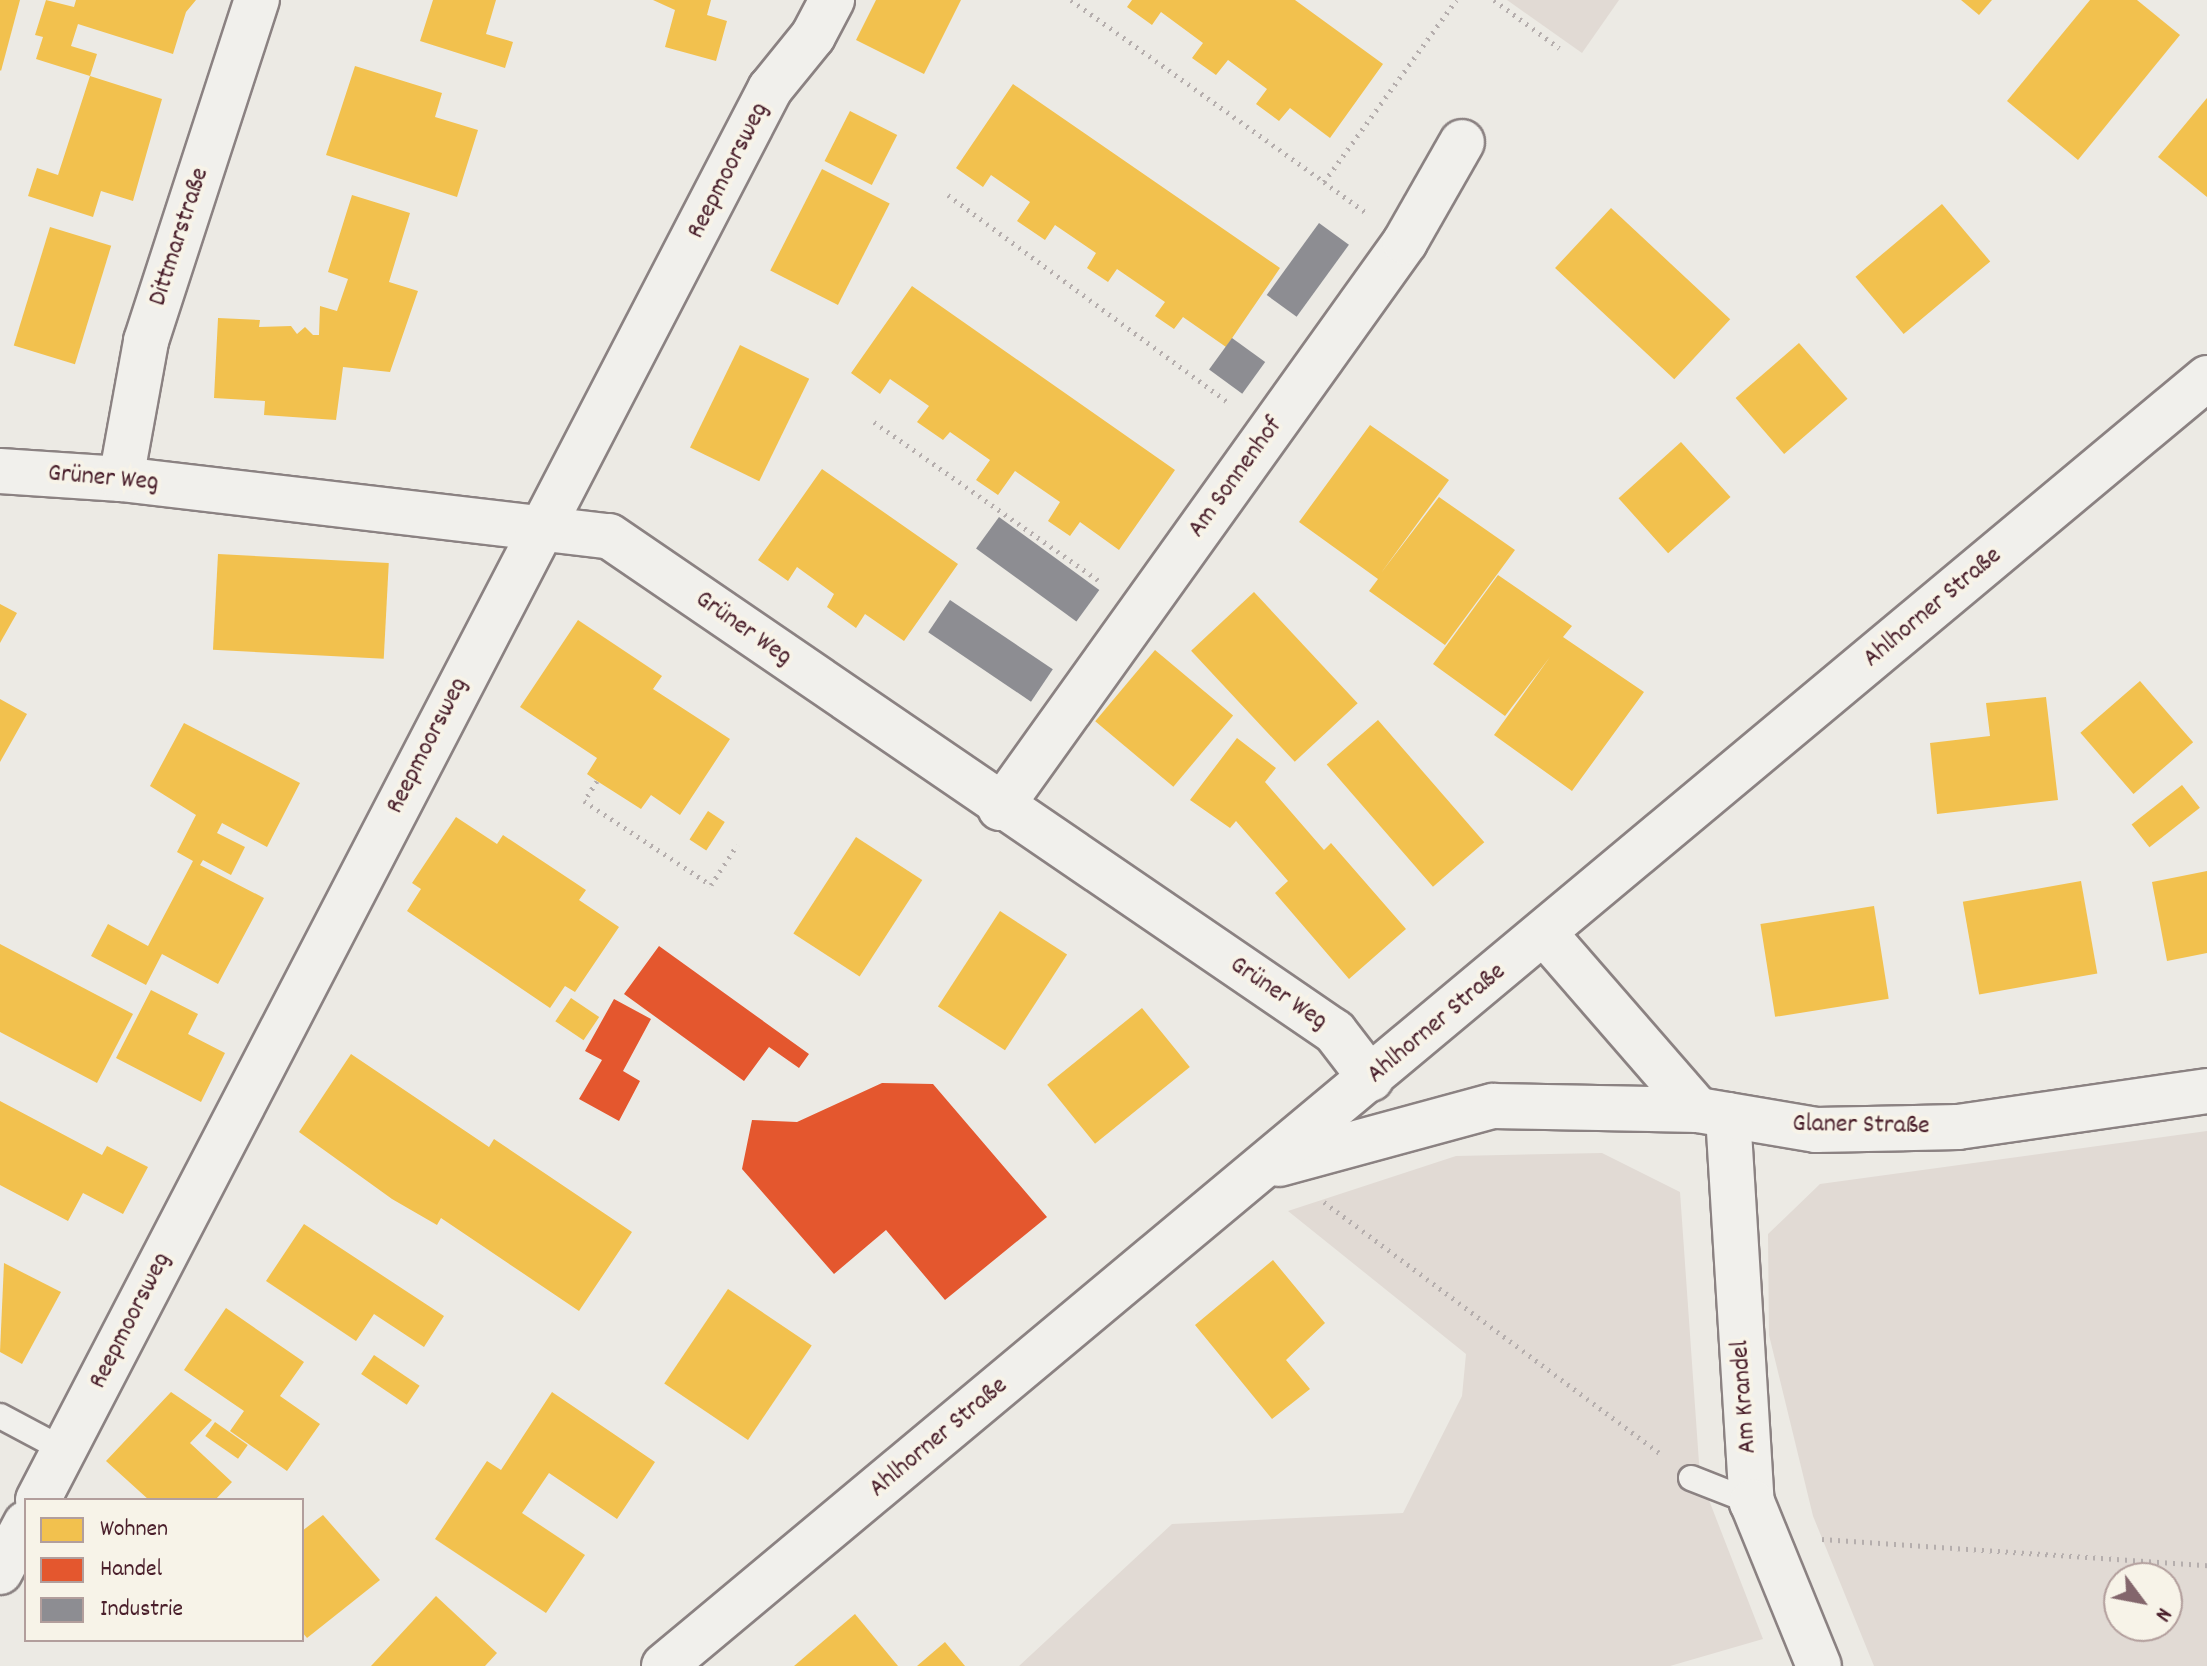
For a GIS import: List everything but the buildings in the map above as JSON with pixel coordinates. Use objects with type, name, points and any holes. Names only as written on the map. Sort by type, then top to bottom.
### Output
[{"type":"street","name":"Dittmarstraße","points":[[121,479],[146,341],[257,0]]},
{"type":"street","name":"Reepmoorsweg","points":[[39,1498],[770,89],[813,36],[832,0]]},
{"type":"street","name":"Am Sonnenhof","points":[[1000,808],[1405,242],[1462,142]]},
{"type":"street","name":"Ahlhorner Straße","points":[[664,1666],[1265,1168],[2207,378]]},
{"type":"street","name":"Grüner Weg","points":[[0,471],[121,479],[609,536],[1000,808],[1335,1032],[1371,1079]]},
{"type":"street","points":[[1545,934],[1713,1113]]},
{"type":"street","name":"Glaner Straße","points":[[1265,1168],[1493,1106],[1713,1113],[1816,1130],[1958,1127],[2207,1091]]},
{"type":"street","name":"Am Krandel","points":[[1713,1113],[1752,1502],[1819,1666]]},
{"type":"street","points":[[0,1572],[24,1527]]},
{"type":"lane","points":[[0,1416],[64,1450]]},
{"type":"lane","points":[[1691,1478],[1752,1502]]},
{"type":"path","points":[[1071,0],[1324,182],[1453,1]]},
{"type":"path","points":[[1494,0],[1559,48]]},
{"type":"path","points":[[948,195],[1269,432]]},
{"type":"path","points":[[874,422],[1142,610]]},
{"type":"path","points":[[597,781],[584,801],[711,885],[737,845]]},
{"type":"path","points":[[1265,1168],[1346,1215],[1691,1478]]},
{"type":"path","points":[[1816,1536],[1829,1543],[2207,1565]]},
{"type":"shaded area","points":[[1507,0],[1619,0],[1582,53]]},
{"type":"shaded area","points":[[2207,1131],[2207,1666],[1874,1666],[1813,1516],[1769,1335],[1768,1234],[1820,1184]]},
{"type":"shaded area","points":[[1602,1153],[1680,1192],[1700,1477],[1763,1639],[1670,1666],[1019,1666],[1172,1524],[1403,1513],[1462,1396],[1466,1354],[1288,1211],[1456,1156]]}]
